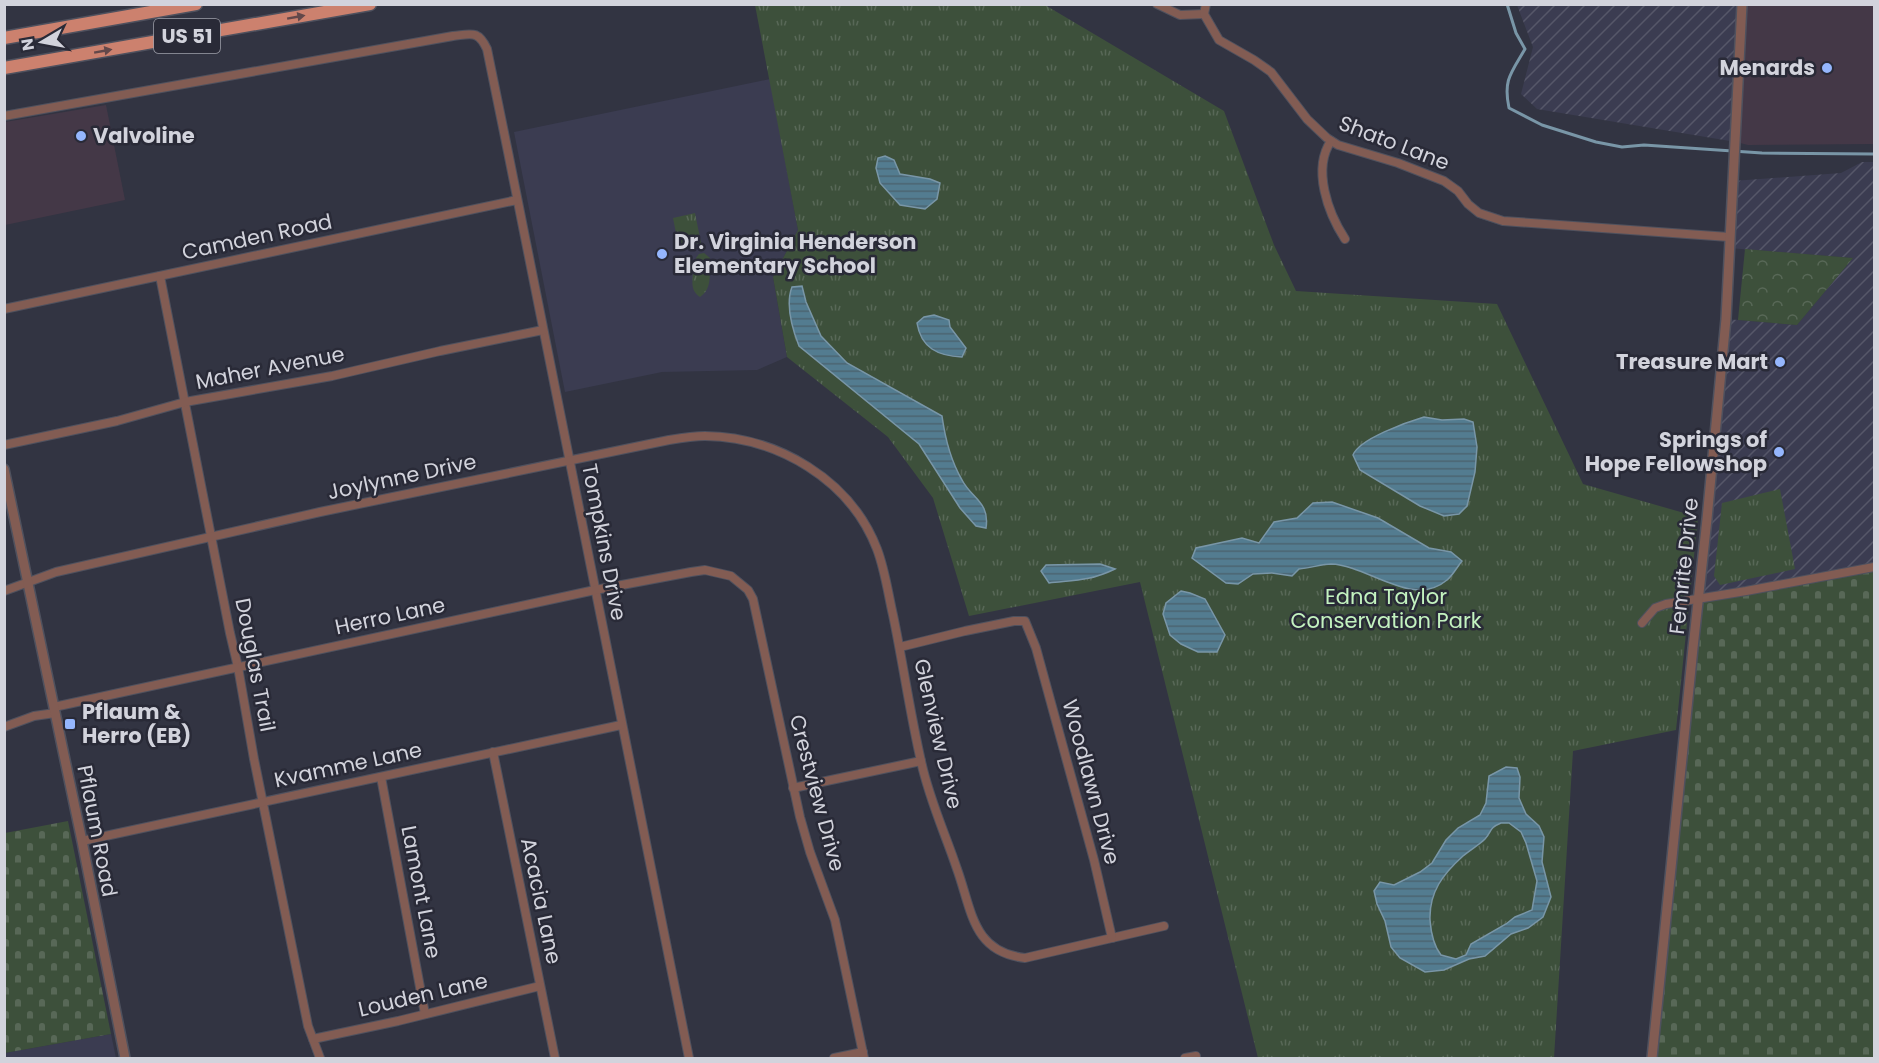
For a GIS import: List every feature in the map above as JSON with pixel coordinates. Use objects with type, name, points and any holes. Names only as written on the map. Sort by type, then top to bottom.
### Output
[{"type":"main road","name":"US 51","points":[[4,38],[196,4]]},
{"type":"main road","name":"US 51","points":[[4,68],[370,4]]},
{"type":"main road","points":[[4,47],[78,25]]},
{"type":"street","points":[[1157,4],[1179,15],[1203,14],[1206,4]]},
{"type":"street","name":"Femrite Drive","points":[[1652,1059],[1725,327],[1742,4]]},
{"type":"street","name":"Shato Lane","points":[[1203,14],[1220,40],[1270,72],[1321,134],[1338,145],[1444,181],[1458,191],[1474,210],[1493,219],[1729,237]]},
{"type":"street","name":"Tompkins Drive","points":[[4,116],[453,36],[472,34],[482,39],[487,50],[689,1059]]},
{"type":"street","points":[[1331,141],[1323,158],[1321,170],[1332,219],[1345,239]]},
{"type":"street","name":"Camden Road","points":[[4,309],[517,200]]},
{"type":"street","name":"Douglas Trail","points":[[160,276],[308,1026],[320,1059]]},
{"type":"street","name":"Maher Avenue","points":[[4,445],[117,421],[185,402],[332,376],[543,330]]},
{"type":"street","name":"Joylynne Drive","points":[[4,591],[56,572],[320,512],[669,440],[705,436],[769,447],[784,453]]},
{"type":"street","name":"Glenview Drive","points":[[784,453],[828,481],[861,519],[877,549],[900,647],[921,761],[931,800],[972,917],[989,945],[1004,954],[1025,958],[1164,926]]},
{"type":"street","name":"Pflaum Road","points":[[4,469],[125,1059]]},
{"type":"street","points":[[1642,623],[1656,608],[1666,604],[1875,567]]},
{"type":"street","name":"Herro Lane","points":[[4,727],[55,710],[238,667],[595,591],[705,570],[734,578]]},
{"type":"street","name":"Crestview Drive","points":[[734,578],[748,590],[753,599],[793,788],[810,852],[835,920],[864,1055]]},
{"type":"street","name":"Woodlawn Drive","points":[[900,647],[966,631],[1025,621],[1032,637],[1094,860],[1112,938]]},
{"type":"street","name":"Kvamme Lane","points":[[82,841],[621,725]]},
{"type":"street","name":"Acacia Lane","points":[[493,752],[555,1059]]},
{"type":"street","points":[[793,788],[921,761]]},
{"type":"street","name":"Lamont Lane","points":[[381,777],[425,1014]]},
{"type":"street","name":"Louden Lane","points":[[313,1039],[540,986]]},
{"type":"street","points":[[834,1059],[864,1055]]},
{"type":"street","points":[[1185,1059],[1196,1056]]},
{"type":"shaded area","points":[[1517,5],[1742,5],[1736,142],[1537,109],[1521,94],[1533,47]]},
{"type":"shaded area","points":[[1742,5],[1874,5],[1874,144],[1748,145],[1736,142]]},
{"type":"shaded area","name":"Dr. Virginia Henderson Elementary School","points":[[770,79],[798,230],[773,277],[787,357],[757,370],[662,372],[565,392],[514,132]]},
{"type":"shaded area","points":[[106,105],[125,200],[5,225],[5,122]]},
{"type":"shaded area","points":[[885,156],[894,160],[900,174],[940,183],[937,199],[925,209],[900,205],[880,183],[876,168],[878,158]]},
{"type":"shaded area","points":[[1862,162],[1874,162],[1874,567],[1699,599],[1726,319],[1797,325],[1853,258],[1729,248],[1733,181],[1841,173]]},
{"type":"shaded area","points":[[802,286],[806,302],[821,336],[847,363],[942,416],[955,465],[966,486],[983,506],[987,519],[986,528],[976,526],[960,508],[919,444],[799,346],[792,324],[789,301],[792,287]]},
{"type":"shaded area","points":[[934,315],[949,320],[950,327],[966,348],[962,357],[938,352],[922,339],[917,323],[924,317]]},
{"type":"shaded area","points":[[1424,417],[1442,420],[1464,419],[1473,422],[1477,447],[1475,472],[1467,506],[1459,514],[1444,516],[1420,506],[1360,470],[1353,455],[1364,443],[1374,437]]},
{"type":"shaded area","points":[[1332,502],[1378,518],[1429,548],[1451,552],[1462,561],[1447,580],[1434,588],[1420,590],[1405,588],[1345,566],[1331,564],[1299,569],[1292,576],[1272,573],[1253,574],[1238,584],[1226,583],[1192,558],[1196,548],[1242,538],[1259,543],[1274,522],[1297,518],[1313,503]]},
{"type":"shaded area","points":[[1100,564],[1115,569],[1090,578],[1049,583],[1041,571],[1046,565]]},
{"type":"shaded area","points":[[1181,591],[1205,599],[1225,635],[1217,652],[1198,652],[1181,644],[1170,635],[1163,614],[1166,603]]},
{"type":"shaded area","points":[[1506,767],[1517,768],[1520,777],[1519,798],[1526,814],[1539,826],[1544,837],[1542,862],[1551,897],[1543,917],[1528,928],[1511,934],[1485,956],[1469,959],[1444,970],[1425,972],[1400,958],[1391,947],[1385,921],[1374,891],[1380,882],[1394,885],[1420,872],[1432,863],[1446,840],[1458,828],[1480,815],[1486,803],[1489,776]],"holes":[[[1509,823],[1521,832],[1537,881],[1532,910],[1515,917],[1471,944],[1466,955],[1456,959],[1441,955],[1433,939],[1430,920],[1432,901],[1439,884],[1456,863],[1485,839],[1494,826]]]},
{"type":"shaded area","points":[[111,1034],[116,1058],[5,1058],[5,1053]]},
{"type":"green space","name":"Edna Taylor Conservation Park","points":[[755,5],[1045,5],[1224,111],[1274,245],[1296,291],[1497,304],[1583,484],[1698,517],[1676,730],[1573,751],[1554,1058],[1258,1058],[1140,582],[969,616],[933,498],[888,437],[787,357],[773,277],[798,230]]},
{"type":"green space","points":[[695,213],[701,243],[679,248],[673,218]]},
{"type":"green space","points":[[1745,249],[1853,258],[1797,325],[1738,320]]},
{"type":"green space","points":[[704,253],[710,258],[709,285],[700,297],[692,283],[696,258],[699,254]]},
{"type":"green space","points":[[1780,489],[1795,569],[1720,585],[1714,576],[1722,503]]},
{"type":"green space","points":[[1874,567],[1874,1058],[1652,1058],[1699,599]]},
{"type":"green space","points":[[68,821],[111,1034],[5,1053],[5,833]]},
{"type":"waterway","points":[[1507,4],[1516,33],[1525,49],[1508,83],[1509,108],[1542,125],[1596,142],[1622,147],[1644,145],[1762,153],[1874,154]]},
{"type":"place","name":"Menards","points":[[1827,68]]},
{"type":"place","name":"Valvoline","points":[[81,136]]},
{"type":"place","name":"Dr. Virginia Henderson Elementary School","points":[[662,254]]},
{"type":"place","name":"Treasure Mart","points":[[1780,362]]},
{"type":"place","name":"Springs of Hope Fellowshop","points":[[1779,452]]},
{"type":"place","name":"Pflaum & Herro (EB)","points":[[70,724]]}]
